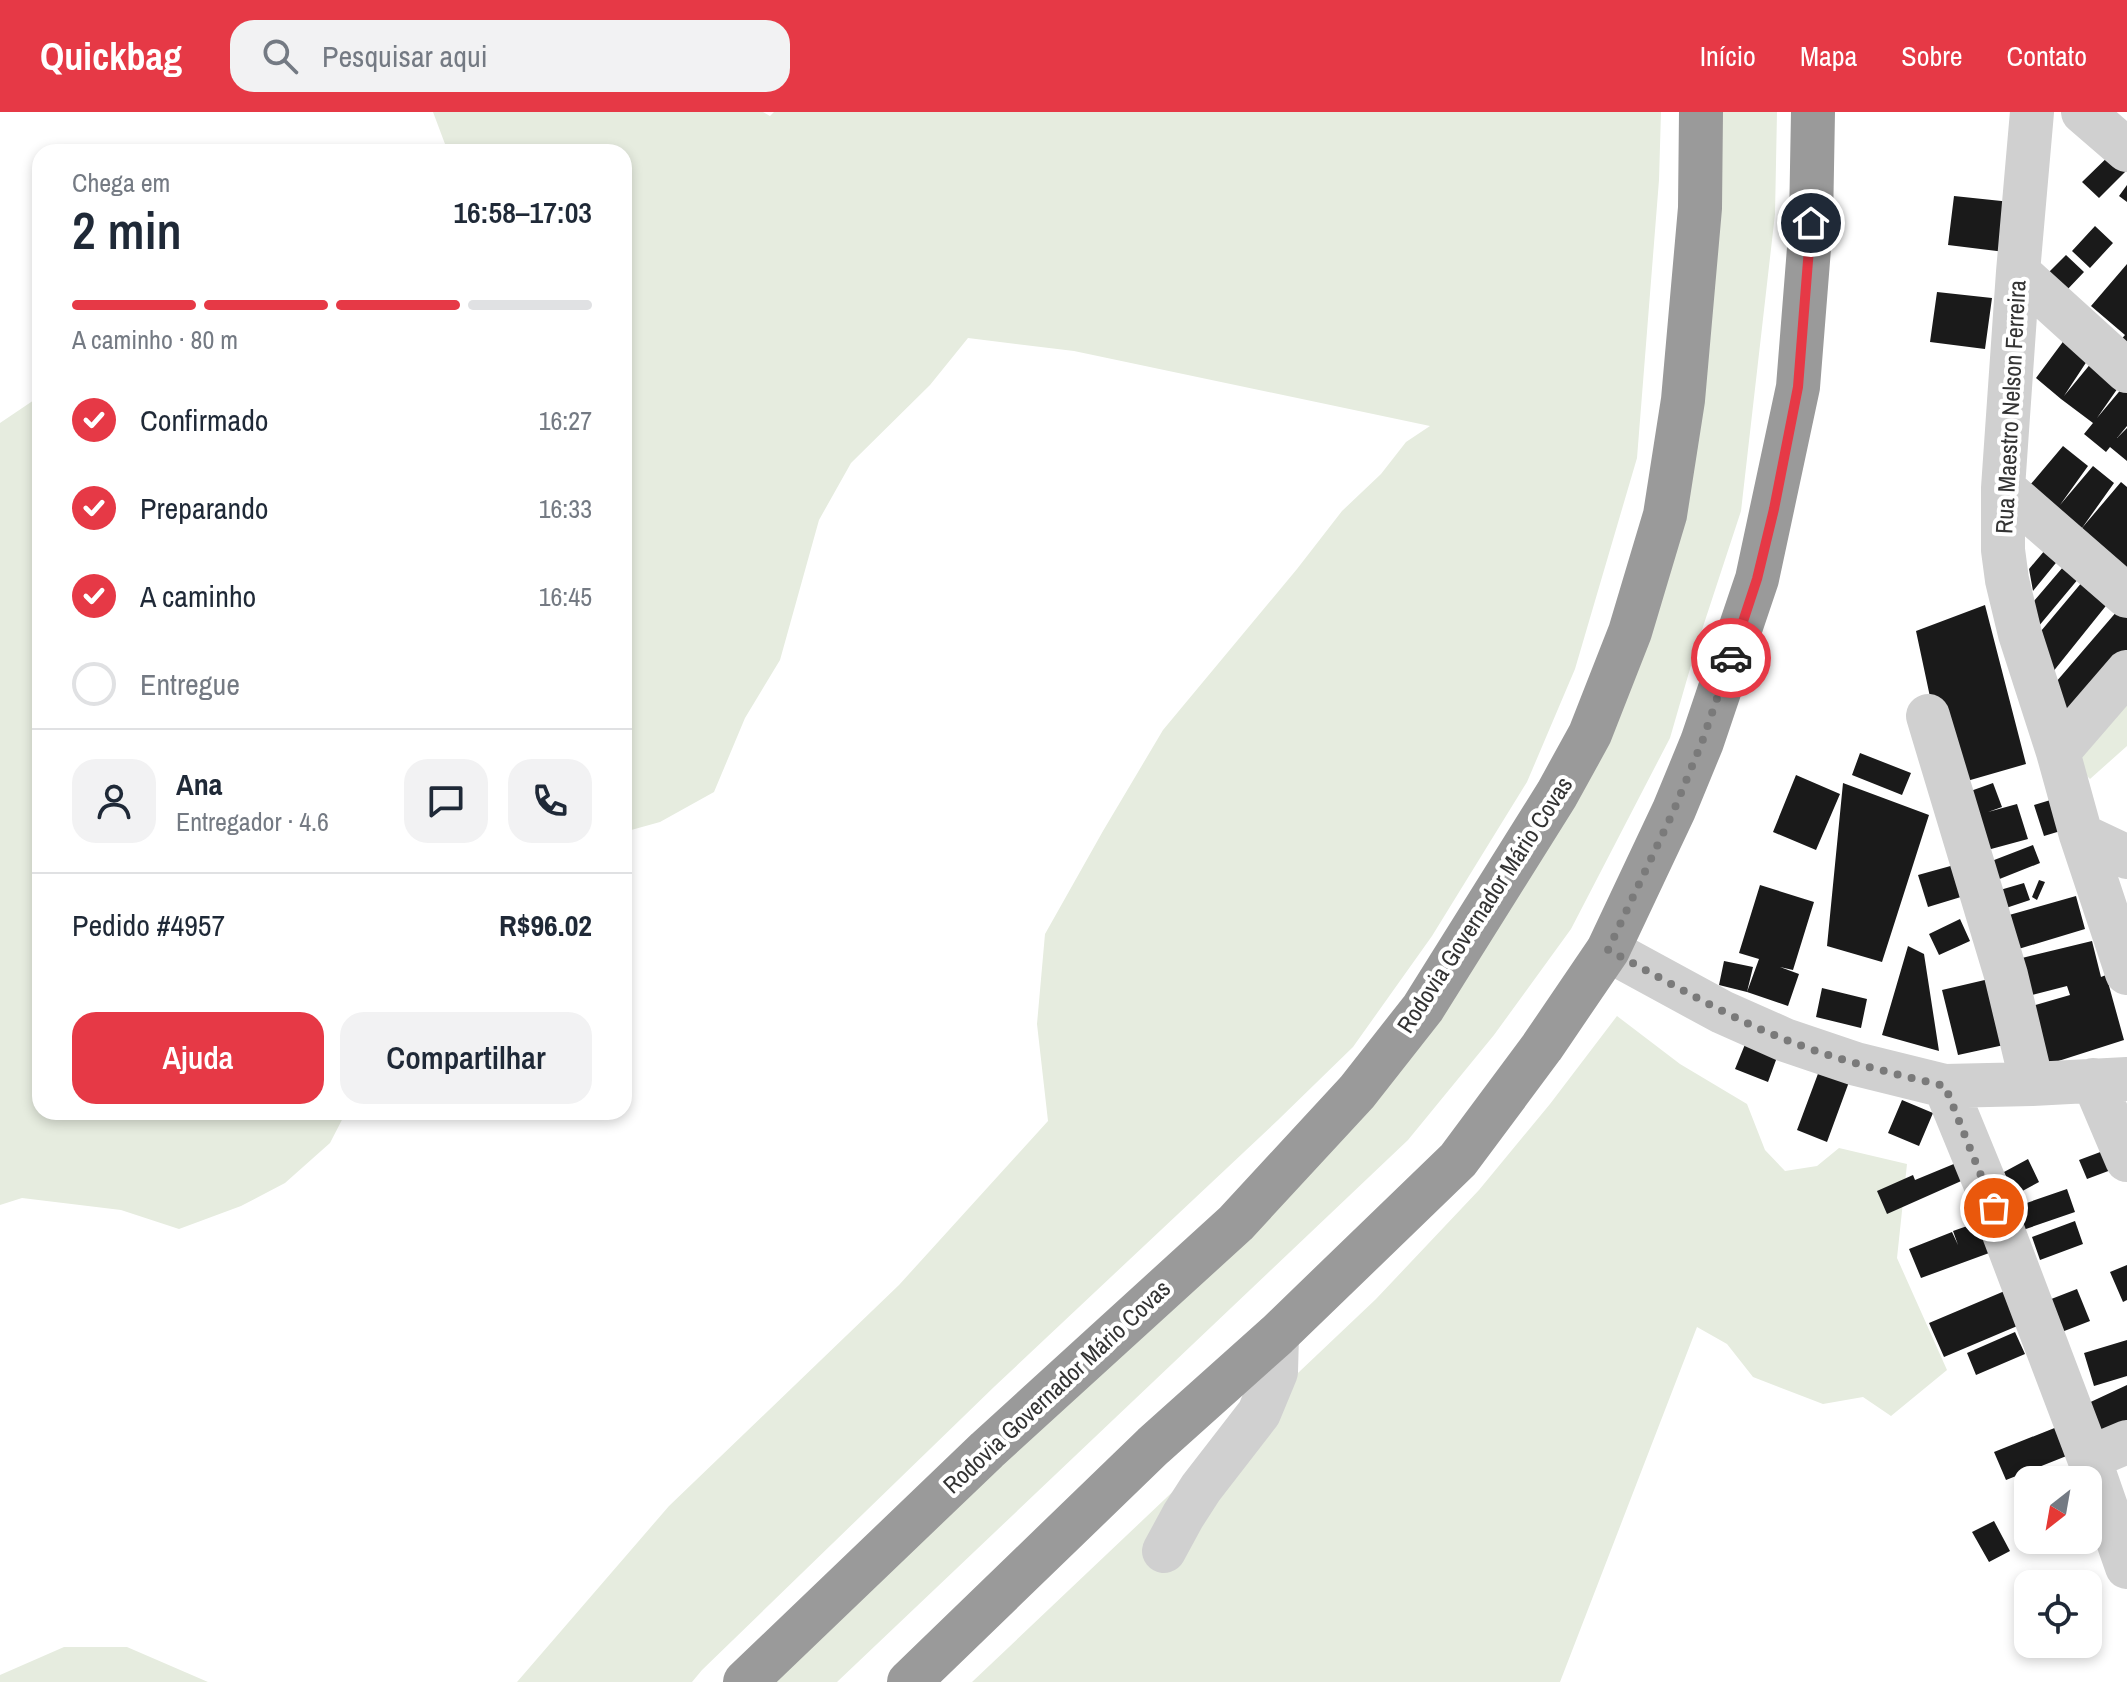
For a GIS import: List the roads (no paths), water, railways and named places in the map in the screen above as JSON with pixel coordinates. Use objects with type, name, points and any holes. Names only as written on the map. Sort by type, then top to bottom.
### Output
[{"type":"highway","name":"Rodovia Governador Mário Covas","points":[[745,1682],[987,1450],[1236,1223],[1357,1092],[1423,1008],[1557,794],[1590,734],[1625,647],[1665,515],[1683,400],[1700,208],[1701,112]]},
{"type":"highway","points":[[909,1682],[1153,1446],[1277,1335],[1458,1160],[1542,1047],[1608,950],[1699,750],[1757,579],[1798,387],[1811,223],[1813,112]]},
{"type":"street","name":"Rua Maestro Nelson Ferreira","points":[[2032,112],[2003,488],[2003,550],[2020,634],[2127,973]]},
{"type":"street","points":[[2083,112],[2127,150]]},
{"type":"street","points":[[2018,272],[2127,371]]},
{"type":"street","points":[[2003,488],[2127,596]]},
{"type":"street","points":[[2058,752],[2127,672]]},
{"type":"street","points":[[1928,716],[2006,975],[2032,1084]]},
{"type":"street","points":[[2081,835],[2127,857]]},
{"type":"street","points":[[1608,950],[1722,1012],[1785,1040],[1856,1064],[1945,1086],[2110,1079],[2127,1160]]},
{"type":"street","points":[[1945,1086],[1984,1181],[2108,1450],[2127,1567]]},
{"type":"street","points":[[1164,1551],[1201,1488],[1259,1413],[1276,1372],[1277,1335]]}]
